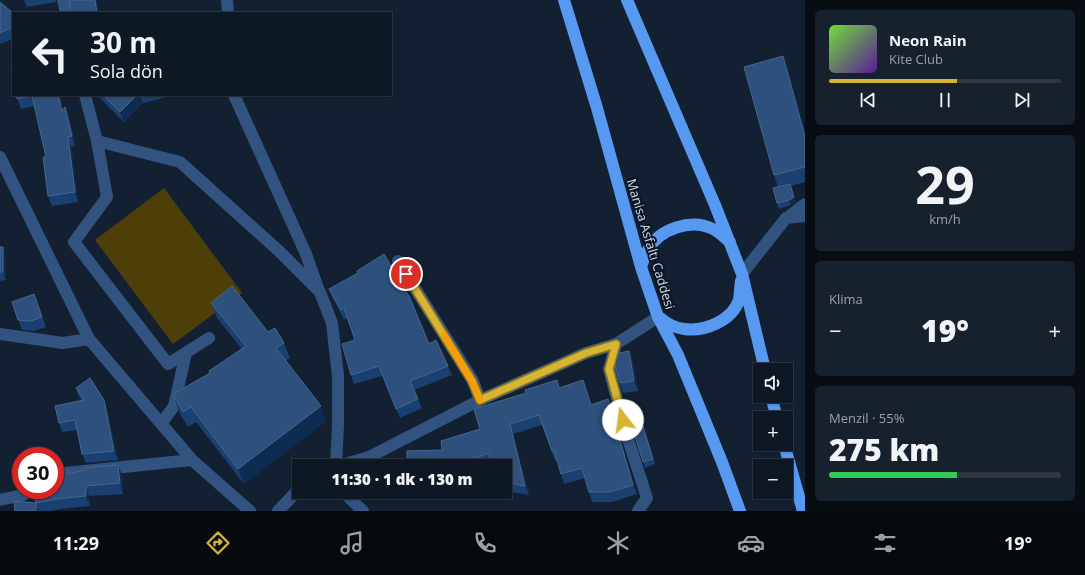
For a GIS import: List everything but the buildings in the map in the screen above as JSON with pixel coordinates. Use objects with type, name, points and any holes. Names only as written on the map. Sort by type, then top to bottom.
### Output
[{"type":"highway","name":"Manisa Asfaltı Caddesi","points":[[564,0],[597,108],[641,267],[658,317],[678,354],[722,462],[740,511]]},
{"type":"highway","points":[[627,0],[742,274],[763,363]]},
{"type":"highway","points":[[641,267],[648,248],[660,235],[677,227],[695,225],[712,229],[730,243]]},
{"type":"highway","points":[[658,317],[668,324],[683,329],[700,329],[716,324],[729,315],[738,301],[742,274]]},
{"type":"highway","points":[[786,451],[803,511]]},
{"type":"street","points":[[63,0],[66,12]]},
{"type":"street","points":[[228,0],[228,12]]},
{"type":"street","points":[[85,96],[97,142],[107,197],[74,242],[168,364],[209,338]]},
{"type":"street","points":[[234,96],[306,254],[332,323],[338,376],[337,459]]},
{"type":"street","points":[[97,142],[180,162],[279,251],[320,292]]},
{"type":"street","points":[[0,157],[89,339],[192,460],[250,511]]},
{"type":"street","points":[[742,274],[786,218],[805,204]]},
{"type":"street","points":[[786,218],[805,216]]},
{"type":"street","points":[[398,260],[472,381],[480,400]]},
{"type":"street","points":[[362,459],[369,457],[480,400],[586,353],[616,344],[658,317]]},
{"type":"street","points":[[0,334],[63,343],[89,339]]},
{"type":"street","points":[[616,344],[609,369],[626,433],[647,498],[638,511]]},
{"type":"street","points":[[161,424],[174,406],[186,353]]},
{"type":"street","points":[[64,473],[192,460]]},
{"type":"street","points":[[0,500],[12,497]]},
{"type":"street","points":[[278,511],[292,497]]},
{"type":"street","points":[[350,499],[363,511]]},
{"type":"shaded area","points":[[164,188],[242,293],[173,344],[95,240]]},
{"type":"slow traffic","points":[[444,335],[472,381],[480,400]]},
{"type":"route","points":[[406,274],[472,381],[480,400],[586,353],[616,344],[609,369],[623,420]]}]
